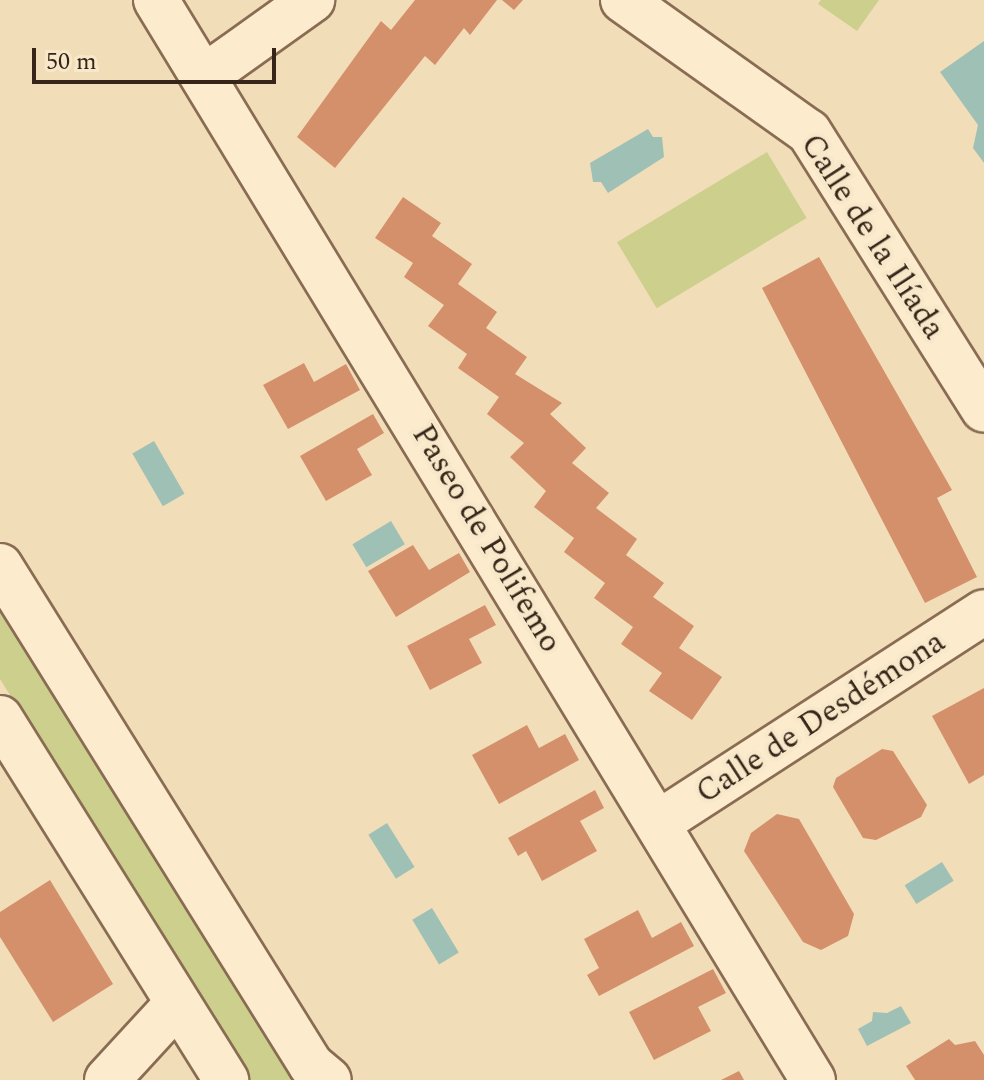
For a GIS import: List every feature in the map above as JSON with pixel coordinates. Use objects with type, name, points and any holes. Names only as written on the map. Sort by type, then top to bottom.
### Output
[{"type":"street","name":"Paseo de Polifemo","points":[[156,0],[813,1080]]},
{"type":"street","points":[[204,77],[312,0]]},
{"type":"street","name":"Calle de la Ilíada","points":[[623,0],[809,132],[984,410]]},
{"type":"street","points":[[0,566],[311,1065],[329,1080]]},
{"type":"street","name":"Calle de Desdémona","points":[[658,823],[984,612]]},
{"type":"street","points":[[0,718],[226,1080]]},
{"type":"street","points":[[107,1080],[177,1004]]},
{"type":"green space","points":[[821,0],[879,0],[857,31],[818,4]]},
{"type":"green space","points":[[767,152],[807,218],[657,308],[617,242]]},
{"type":"green space","points":[[0,606],[294,1080],[248,1080],[0,679]]},
{"type":"water","points":[[984,41],[984,163],[973,148],[978,125],[940,72]]},
{"type":"water","points":[[648,129],[653,137],[662,137],[664,157],[608,193],[601,182],[593,182],[590,163]]},
{"type":"water","points":[[154,441],[184,494],[163,506],[132,454]]},
{"type":"water","points":[[391,521],[405,544],[366,567],[352,544]]},
{"type":"water","points":[[387,823],[415,867],[396,879],[368,835]]},
{"type":"water","points":[[942,862],[954,881],[916,904],[905,885]]},
{"type":"water","points":[[432,908],[459,953],[439,964],[412,920]]},
{"type":"water","points":[[901,1006],[911,1023],[867,1046],[858,1029],[872,1021],[873,1012],[887,1013]]},
{"type":"building","points":[[415,0],[497,0],[470,35],[464,28],[435,65],[425,56],[335,168],[297,137],[381,21],[391,30]]},
{"type":"building","points":[[502,0],[523,0],[514,10]]},
{"type":"building","points":[[403,197],[441,223],[432,236],[472,264],[458,284],[497,312],[486,328],[527,357],[515,374],[562,403],[550,414],[586,448],[572,463],[609,493],[596,508],[637,539],[626,555],[664,583],[653,597],[694,626],[679,648],[722,677],[692,720],[649,691],[662,673],[621,644],[633,627],[594,598],[605,583],[564,552],[574,538],[534,507],[546,491],[510,457],[524,443],[487,414],[499,397],[458,368],[467,354],[428,326],[444,305],[404,277],[413,263],[375,238]]},
{"type":"building","points":[[819,257],[952,490],[937,498],[977,577],[925,603],[762,288]]},
{"type":"building","points":[[304,363],[314,382],[346,364],[360,390],[288,429],[263,385]]},
{"type":"building","points":[[373,414],[384,433],[357,449],[372,475],[326,501],[300,456]]},
{"type":"building","points":[[413,545],[429,570],[459,553],[470,572],[396,617],[368,571]]},
{"type":"building","points":[[485,605],[496,625],[469,639],[482,663],[430,690],[407,646]]},
{"type":"building","points":[[984,688],[984,775],[969,784],[932,716]]},
{"type":"building","points":[[527,725],[539,748],[565,734],[579,760],[499,804],[472,755]]},
{"type":"building","points":[[882,749],[893,751],[927,805],[921,817],[876,840],[863,838],[833,787],[836,778]]},
{"type":"building","points":[[595,790],[604,808],[580,821],[597,851],[542,881],[526,851],[518,856],[508,838]]},
{"type":"building","points":[[777,814],[799,819],[854,914],[848,936],[821,950],[803,942],[744,851],[751,833]]},
{"type":"building","points":[[50,880],[113,984],[53,1022],[0,937],[0,912]]},
{"type":"building","points":[[638,910],[652,938],[681,922],[694,946],[599,996],[587,975],[599,968],[584,939]]},
{"type":"building","points":[[713,969],[726,993],[698,1007],[711,1031],[654,1060],[629,1012]]},
{"type":"building","points":[[949,1039],[955,1045],[975,1041],[984,1055],[984,1080],[915,1080],[906,1066]]},
{"type":"building","points":[[739,1071],[744,1080],[721,1080]]}]
